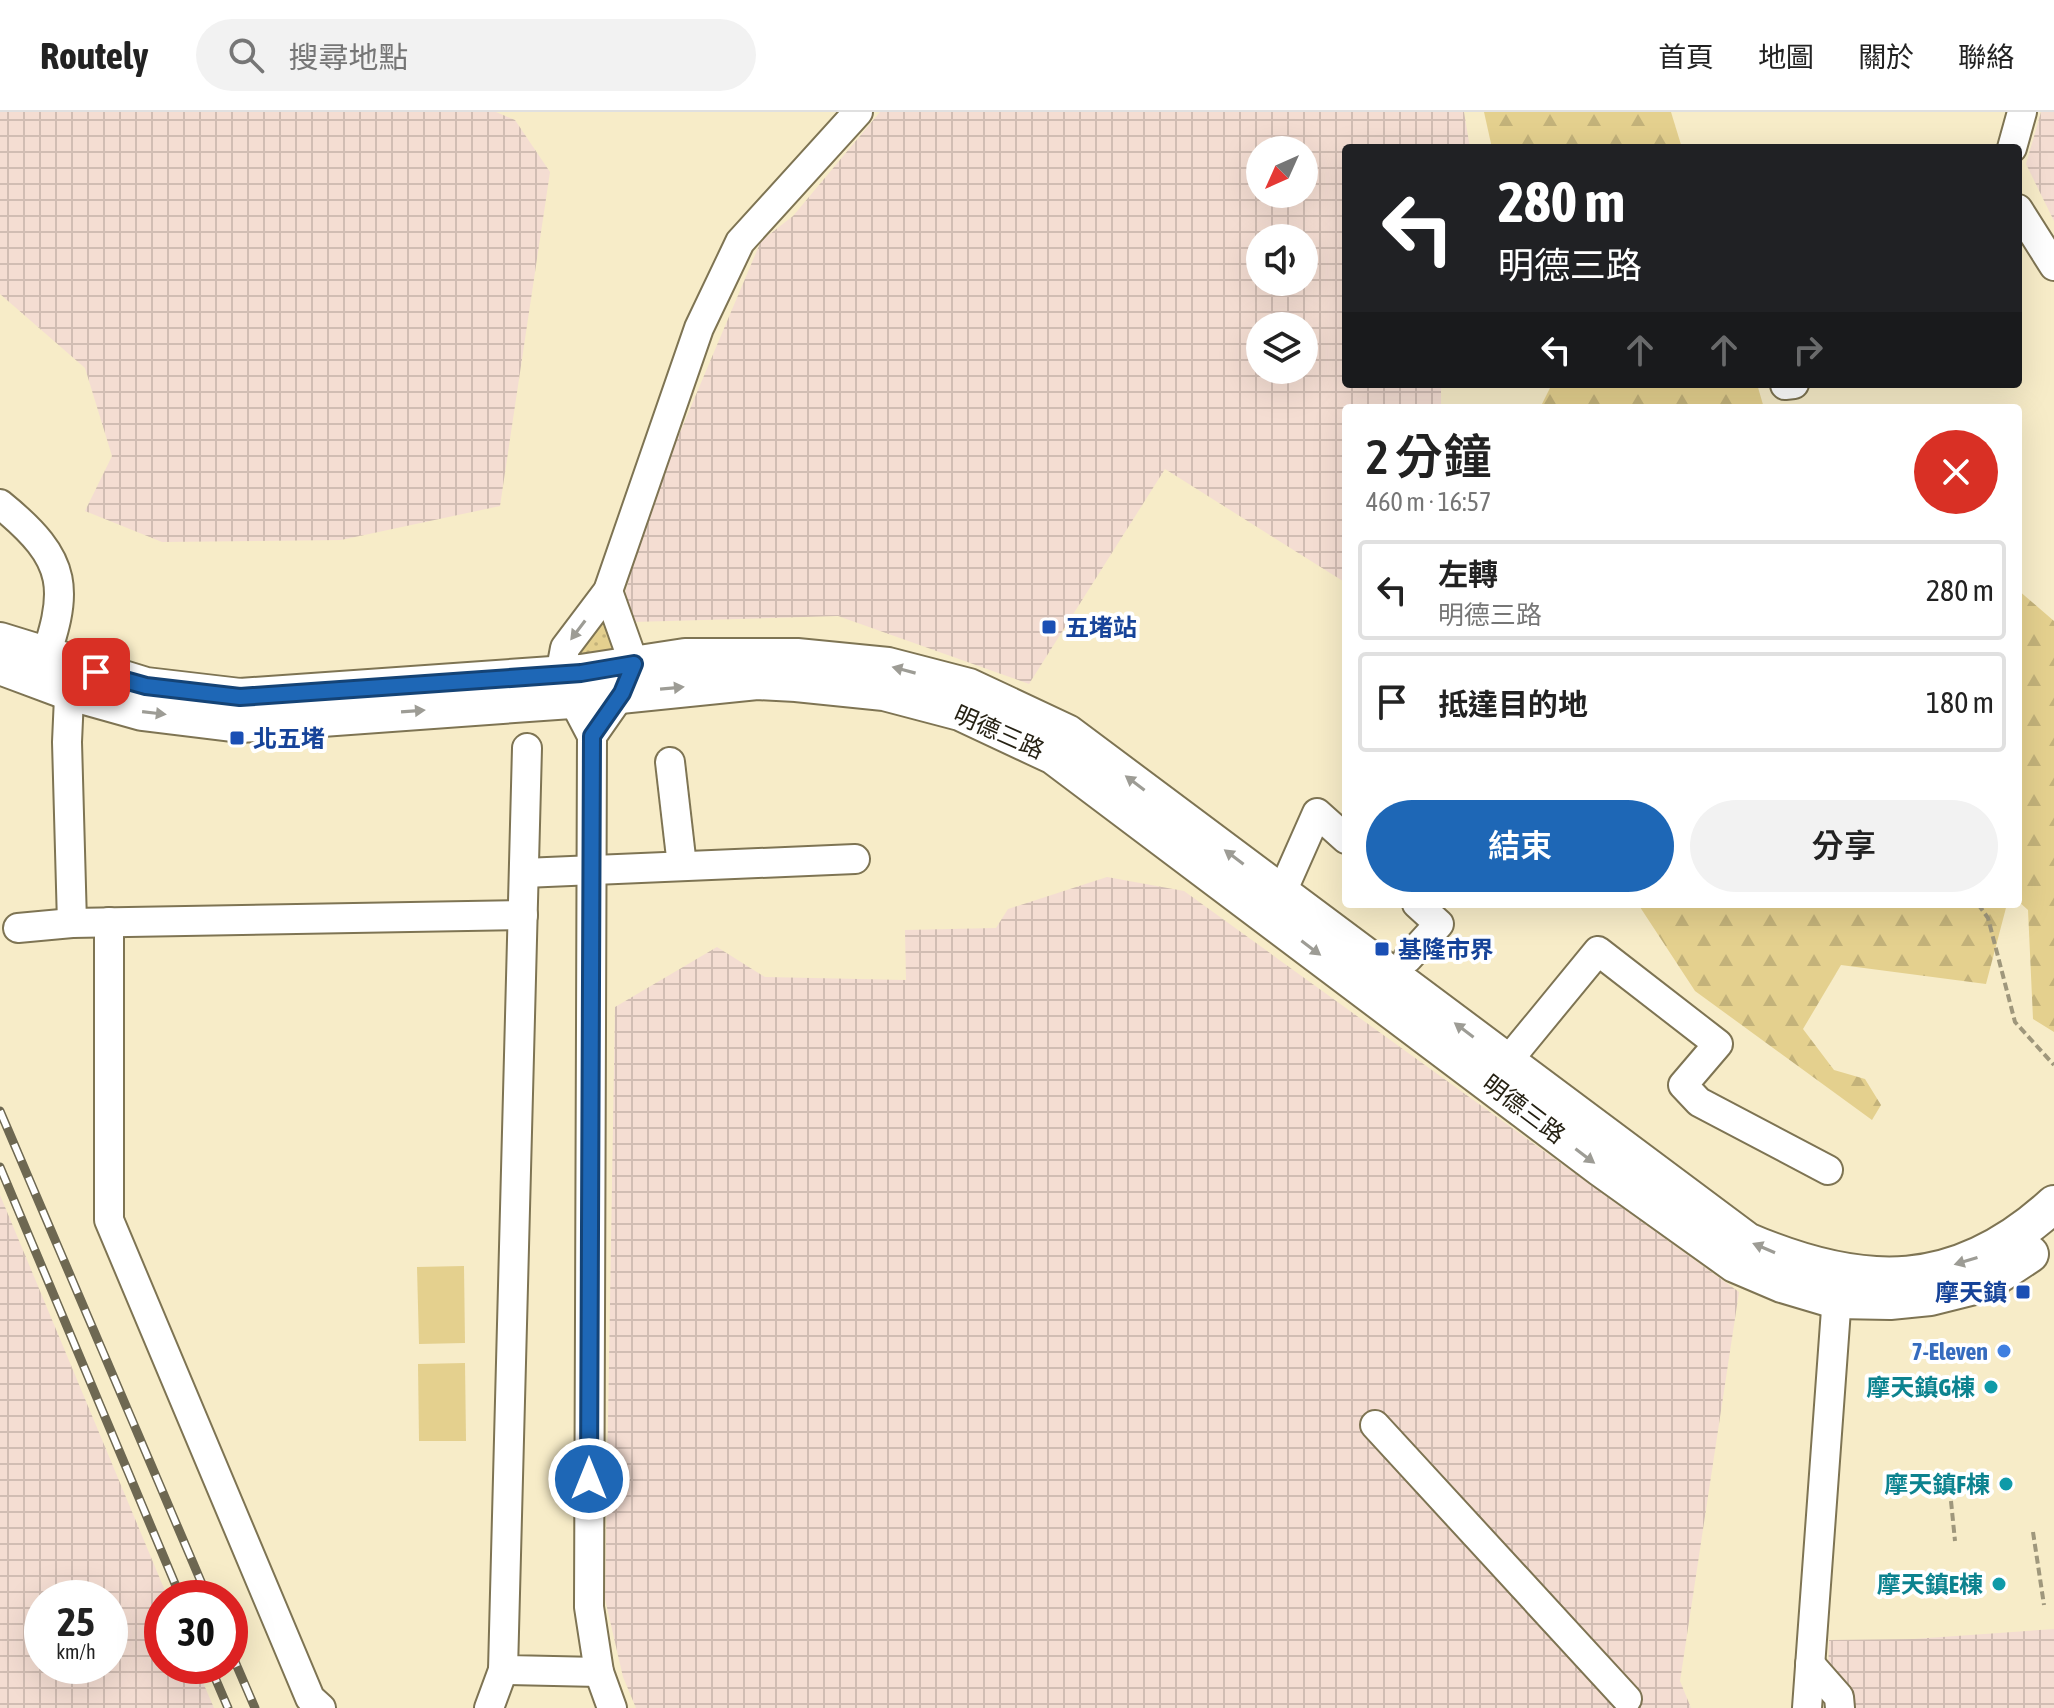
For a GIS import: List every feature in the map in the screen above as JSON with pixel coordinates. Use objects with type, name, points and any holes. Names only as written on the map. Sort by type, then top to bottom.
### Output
[{"type":"main road","name":"明德三路","points":[[1,650],[142,712],[240,724],[628,678],[796,683],[884,692],[960,712],[1054,756],[1506,1063],[1721,1225],[1837,1286]]},
{"type":"main road","name":"明德三路","points":[[1274,903],[1706,1246],[1735,1264],[1782,1284],[1837,1286]]},
{"type":"main road","points":[[1837,1286],[1923,1274],[1985,1255],[2021,1234],[2054,1204]]},
{"type":"main road","points":[[1837,1286],[1930,1297],[1986,1283],[2034,1252],[2054,1234]]},
{"type":"street","points":[[612,1708],[599,1672],[589,1607],[592,736],[565,687],[565,648],[608,591],[699,328],[740,242],[858,112]]},
{"type":"street","points":[[2013,144],[2022,112]]},
{"type":"street","points":[[2022,215],[2054,266]]},
{"type":"street","points":[[0,504],[27,526],[54,559],[60,594],[55,673],[72,923]]},
{"type":"street","points":[[592,736],[628,678],[608,591]]},
{"type":"street","points":[[489,1708],[503,1670],[527,748]]},
{"type":"street","points":[[670,762],[682,866]]},
{"type":"street","points":[[1274,903],[1317,813],[1342,835]]},
{"type":"street","points":[[524,873],[855,859]]},
{"type":"street","points":[[1408,958],[1439,924],[1421,908]]},
{"type":"street","points":[[18,928],[109,922],[523,915]]},
{"type":"street","points":[[109,922],[109,1220],[310,1698],[321,1708]]},
{"type":"street","points":[[1506,1063],[1598,951],[1718,1044],[1683,1085],[1699,1102],[1828,1170]]},
{"type":"street","points":[[1807,1708],[1837,1286]]},
{"type":"street","points":[[1375,1425],[1627,1699]]},
{"type":"street","points":[[1810,1664],[1839,1697],[1840,1708]]},
{"type":"street","points":[[503,1670],[599,1672]]},
{"type":"path","points":[[1981,908],[1988,918],[2015,1022],[2054,1065]]},
{"type":"path","points":[[1951,1501],[1955,1541]]},
{"type":"path","points":[[2033,1532],[2044,1605]]},
{"type":"shaded area","points":[[0,112],[496,112],[515,120],[550,172],[500,506],[341,540],[162,542],[85,511],[112,456],[85,368],[0,294]]},
{"type":"shaded area","points":[[880,112],[1464,112],[1469,144],[1342,144],[1342,388],[1441,388],[1441,404],[1342,404],[1342,580],[1165,469],[1029,684],[838,616],[633,622],[624,597],[648,508],[761,241],[793,216]]},
{"type":"shaded area","points":[[2041,112],[2054,112],[2054,221],[2026,164]]},
{"type":"shaded area","points":[[1107,877],[1184,891],[1739,1292],[1680,1681],[1691,1708],[636,1708],[623,1677],[605,1599],[615,1007],[717,947],[765,977],[906,980],[905,930],[996,928],[1008,909]]},
{"type":"shaded area","points":[[0,1195],[160,1580],[144,1580],[144,1684],[204,1684],[214,1708],[0,1708]]},
{"type":"shaded area","points":[[2054,1629],[2054,1708],[1827,1708],[1829,1640],[1914,1639]]},
{"type":"green space","points":[[1484,112],[1671,112],[1681,144],[1491,144]]},
{"type":"green space","points":[[1550,388],[1758,388],[1763,404],[1542,404]]},
{"type":"green space","points":[[2022,593],[2054,621],[2054,1032],[2033,1019],[2028,910],[2022,905]]},
{"type":"green space","points":[[602,616],[614,652],[574,657]]},
{"type":"green space","points":[[1641,908],[2006,908],[1986,984],[1841,965],[1803,1029],[1834,1070],[1865,1079],[1881,1105],[1872,1120],[1695,991]]},
{"type":"green space","points":[[464,1266],[465,1343],[419,1344],[417,1267]]},
{"type":"green space","points":[[465,1363],[466,1441],[419,1441],[418,1364]]},
{"type":"railway","points":[[0,1111],[200,1580]]},
{"type":"railway","points":[[0,1167],[173,1580]]},
{"type":"railway","points":[[218,1684],[228,1708]]},
{"type":"railway","points":[[245,1684],[255,1708]]},
{"type":"place","name":"五堵站","points":[[1049,627]]},
{"type":"place","name":"北五堵","points":[[237,738]]},
{"type":"place","name":"基隆市界","points":[[1382,949]]},
{"type":"place","name":"摩天鎮","points":[[2023,1292]]},
{"type":"place","name":"7-Eleven","points":[[2004,1351]]},
{"type":"place","name":"摩天鎮G棟","points":[[1991,1387]]},
{"type":"place","name":"摩天鎮F棟","points":[[2006,1484]]},
{"type":"place","name":"摩天鎮E棟","points":[[1999,1584]]},
{"type":"route","points":[[96,672],[146,686],[240,697],[581,673],[634,664],[622,693],[592,736],[589,1479]]}]
